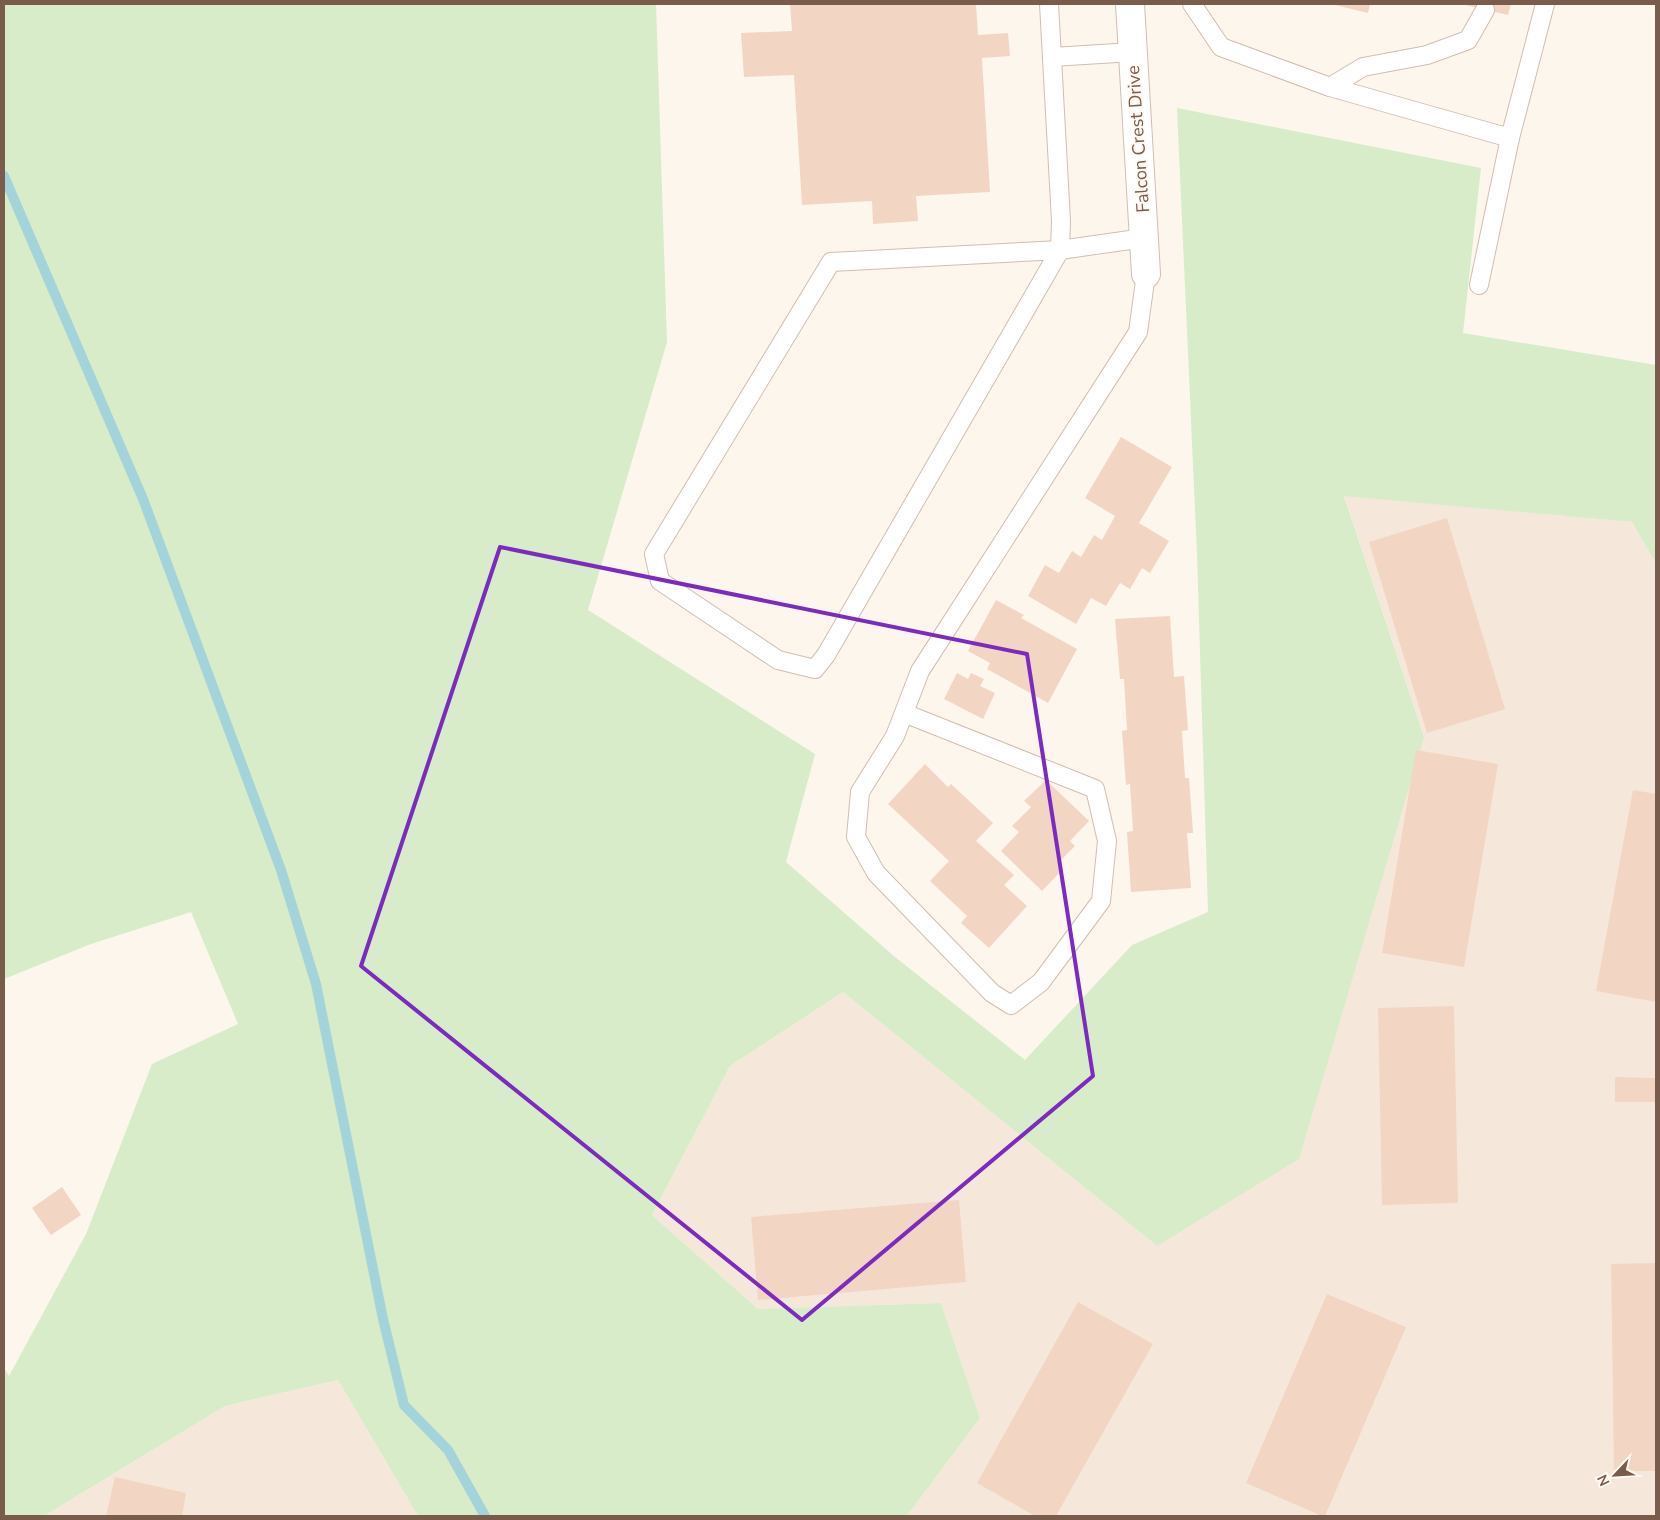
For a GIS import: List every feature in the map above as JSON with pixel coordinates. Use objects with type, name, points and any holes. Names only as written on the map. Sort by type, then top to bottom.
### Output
[{"type":"street","name":"Falcon Crest Drive","points":[[1130,4],[1146,274]]},
{"type":"lane","points":[[1049,4],[1061,221],[1060,250],[826,655],[815,669],[778,660],[660,581],[654,554],[831,262],[1060,250],[1144,238]]},
{"type":"lane","points":[[1192,4],[1221,47],[1330,87],[1510,138]]},
{"type":"lane","points":[[1479,285],[1510,138],[1545,4]]},
{"type":"lane","points":[[1330,87],[1363,67],[1427,55],[1468,40],[1486,10]]},
{"type":"lane","points":[[1052,57],[1133,52]]},
{"type":"lane","points":[[904,713],[1095,789],[1107,841],[1101,902],[1040,982],[1011,1005],[992,994],[876,873],[856,837],[860,792],[895,736],[920,671],[1138,332],[1146,274]]},
{"type":"highlighted area","points":[[500,547],[1027,654],[1093,1076],[802,1320],[361,966]]},
{"type":"shaded area","points":[[1344,495],[1632,522],[1656,564],[1656,1516],[907,1516],[980,1418],[941,1303],[758,1309],[652,1215],[730,1066],[843,992],[1157,1246],[1424,737]]},
{"type":"shaded area","points":[[338,1380],[418,1516],[44,1516],[225,1406]]},
{"type":"green space","points":[[4,4],[656,4],[667,342],[588,610],[815,754],[786,862],[895,957],[1025,1060],[1132,945],[1208,912],[1197,554],[1177,108],[1481,168],[1463,333],[1656,365],[1656,564],[1632,522],[1344,496],[1424,737],[1299,1159],[1157,1246],[843,992],[730,1066],[652,1215],[758,1309],[941,1303],[980,1418],[907,1516],[418,1516],[338,1380],[225,1406],[44,1516],[4,1516],[4,1368],[9,1376],[86,1234],[152,1064],[238,1024],[191,912],[91,944],[4,979]]},
{"type":"building","points":[[790,4],[976,4],[978,35],[1008,33],[1010,56],[982,58],[990,192],[916,196],[918,221],[873,224],[872,201],[802,205],[794,75],[744,77],[741,33],[792,31]]},
{"type":"building","points":[[1331,4],[1370,4],[1368,13]]},
{"type":"building","points":[[1461,4],[1511,4],[1508,15]]},
{"type":"building","points":[[1121,437],[1172,467],[1139,523],[1169,541],[1150,573],[1142,568],[1130,589],[1120,583],[1106,606],[1091,598],[1076,624],[1028,596],[1045,565],[1059,573],[1072,551],[1081,557],[1094,535],[1102,540],[1115,516],[1085,498]]},
{"type":"building","points":[[1447,518],[1505,709],[1427,733],[1369,542]]},
{"type":"building","points":[[996,600],[1024,615],[1021,618],[1077,649],[1048,703],[987,669],[990,663],[968,651]]},
{"type":"building","points":[[1170,616],[1174,677],[1184,676],[1188,730],[1182,731],[1185,778],[1189,778],[1193,833],[1187,833],[1191,888],[1131,892],[1127,832],[1133,831],[1130,784],[1126,785],[1122,731],[1127,730],[1124,679],[1120,679],[1115,619]]},
{"type":"building","points":[[957,673],[968,679],[971,673],[984,679],[980,686],[995,693],[983,719],[944,699]]},
{"type":"building","points":[[1416,750],[1498,764],[1464,967],[1382,953]]},
{"type":"building","points":[[925,764],[948,787],[951,784],[993,823],[976,841],[1014,875],[1004,885],[1027,906],[989,948],[961,923],[967,916],[930,881],[949,861],[888,804]]},
{"type":"building","points":[[1046,780],[1089,821],[1070,841],[1075,846],[1058,863],[1063,869],[1042,891],[1001,851],[1019,832],[1012,826],[1031,807],[1024,801]]},
{"type":"building","points":[[1633,790],[1656,794],[1656,1002],[1596,991]]},
{"type":"building","points":[[1454,1006],[1458,1203],[1382,1205],[1378,1008]]},
{"type":"building","points":[[1615,1077],[1655,1078],[1655,1102],[1615,1102]]},
{"type":"building","points":[[62,1187],[81,1215],[51,1235],[32,1208]]},
{"type":"building","points":[[959,1200],[966,1282],[758,1300],[751,1217]]},
{"type":"building","points":[[1656,1263],[1656,1471],[1614,1471],[1611,1264]]},
{"type":"building","points":[[1327,1294],[1406,1327],[1325,1516],[1322,1516],[1246,1483]]},
{"type":"building","points":[[1078,1302],[1153,1344],[1056,1516],[1035,1516],[977,1483]]},
{"type":"building","points":[[115,1477],[186,1493],[182,1516],[106,1516]]},
{"type":"waterway","points":[[4,176],[143,499],[281,870],[316,984],[383,1319],[404,1405],[448,1450],[485,1516]]}]
